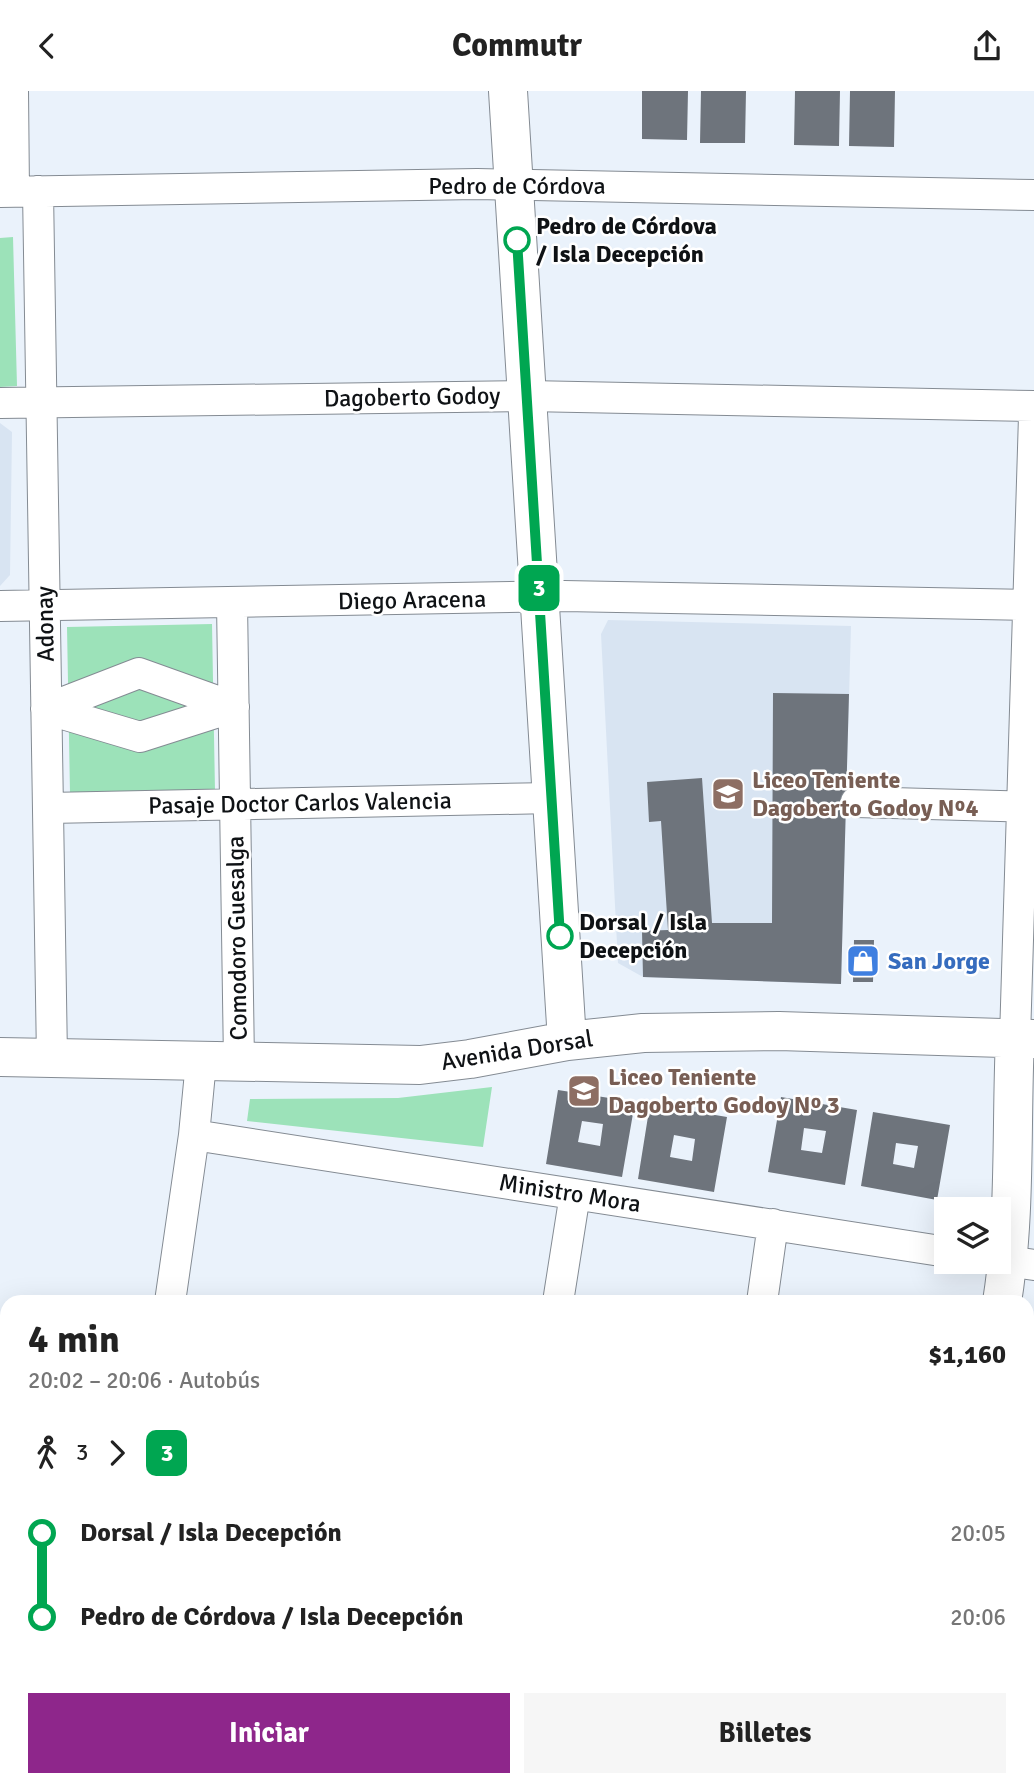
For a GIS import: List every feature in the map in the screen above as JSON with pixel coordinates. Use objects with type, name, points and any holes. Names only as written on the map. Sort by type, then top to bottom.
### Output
[{"type":"street","name":"Adonay","points":[[13,91],[17,191],[41,403],[52,1058]]},
{"type":"street","points":[[508,91],[567,1041]]},
{"type":"street","name":"Pedro de Córdova","points":[[17,191],[514,185],[1034,195]]},
{"type":"street","name":"Dagoberto Godoy","points":[[0,403],[527,396],[1034,405]]},
{"type":"street","points":[[1004,1295],[1014,1262],[1012,1201],[1024,1038],[1034,416]]},
{"type":"street","name":"Diego Aracena","points":[[0,606],[564,596],[1032,605]]},
{"type":"street","name":"Comodoro Guesalga","points":[[232,603],[239,1062]]},
{"type":"street","points":[[46,709],[139,673],[234,707]]},
{"type":"street","points":[[46,709],[140,737],[234,707]]},
{"type":"street","name":"Pasaje Doctor Carlos Valencia","points":[[48,808],[552,798]]},
{"type":"street","points":[[856,802],[1028,806]]},
{"type":"street","name":"Avenida Dorsal","points":[[0,1057],[420,1065],[470,1059],[567,1041],[643,1033],[779,1031],[1024,1038]]},
{"type":"street","name":"Comodoro Guesalga","points":[[171,1295],[194,1135],[201,1062]]},
{"type":"street","name":"Ministro Mora","points":[[194,1135],[934,1250]]},
{"type":"street","points":[[559,1295],[575,1194]]},
{"type":"street","points":[[763,1295],[773,1224]]},
{"type":"shaded area","points":[[0,423],[12,432],[10,575],[0,586]]},
{"type":"shaded area","name":"Liceo Teniente Dagoberto Godoy Nº4","points":[[608,620],[851,626],[841,984],[643,977],[618,963],[601,634]]},
{"type":"green space","points":[[13,237],[17,386],[0,387],[0,238]]},
{"type":"green space","points":[[212,624],[215,791],[70,793],[67,627]]},
{"type":"green space","points":[[492,1087],[483,1147],[247,1121],[250,1099],[398,1098]]},
{"type":"building","points":[[642,91],[688,91],[687,140],[642,139]]},
{"type":"building","points":[[701,91],[746,91],[745,143],[700,143]]},
{"type":"building","points":[[795,91],[840,91],[839,146],[794,145]]},
{"type":"building","points":[[850,91],[895,91],[894,147],[849,146]]},
{"type":"building","points":[[773,693],[849,694],[841,984],[643,977],[642,931],[668,930],[661,821],[649,822],[647,782],[702,778],[712,923],[772,923]]},
{"type":"building","name":"San Jorge","points":[[854,940],[874,940],[873,982],[853,982]]},
{"type":"building","points":[[558,1090],[635,1102],[622,1177],[546,1164]],"holes":[[[582,1121],[603,1124],[600,1146],[578,1142]]]},
{"type":"building","points":[[781,1097],[857,1110],[845,1185],[768,1172]],"holes":[[[804,1128],[826,1131],[822,1153],[801,1150]]]},
{"type":"building","points":[[650,1104],[727,1117],[714,1192],[638,1179]],"holes":[[[674,1135],[695,1139],[692,1161],[670,1157]]]},
{"type":"building","points":[[873,1112],[950,1125],[938,1197],[934,1199],[861,1186]],"holes":[[[896,1143],[918,1146],[914,1168],[893,1164]]]},
{"type":"bus line","name":"3","points":[[517,240],[560,936]]},
{"type":"place","name":"Pedro de Córdova / Isla Decepción","points":[[517,240]]},
{"type":"place","name":"Liceo Teniente Dagoberto Godoy Nº4","points":[[728,794]]},
{"type":"place","name":"Dorsal / Isla Decepción","points":[[560,936]]},
{"type":"place","name":"San Jorge","points":[[863,961]]},
{"type":"place","name":"Liceo Teniente Dagoberto Godoy Nº 3","points":[[584,1091]]}]
